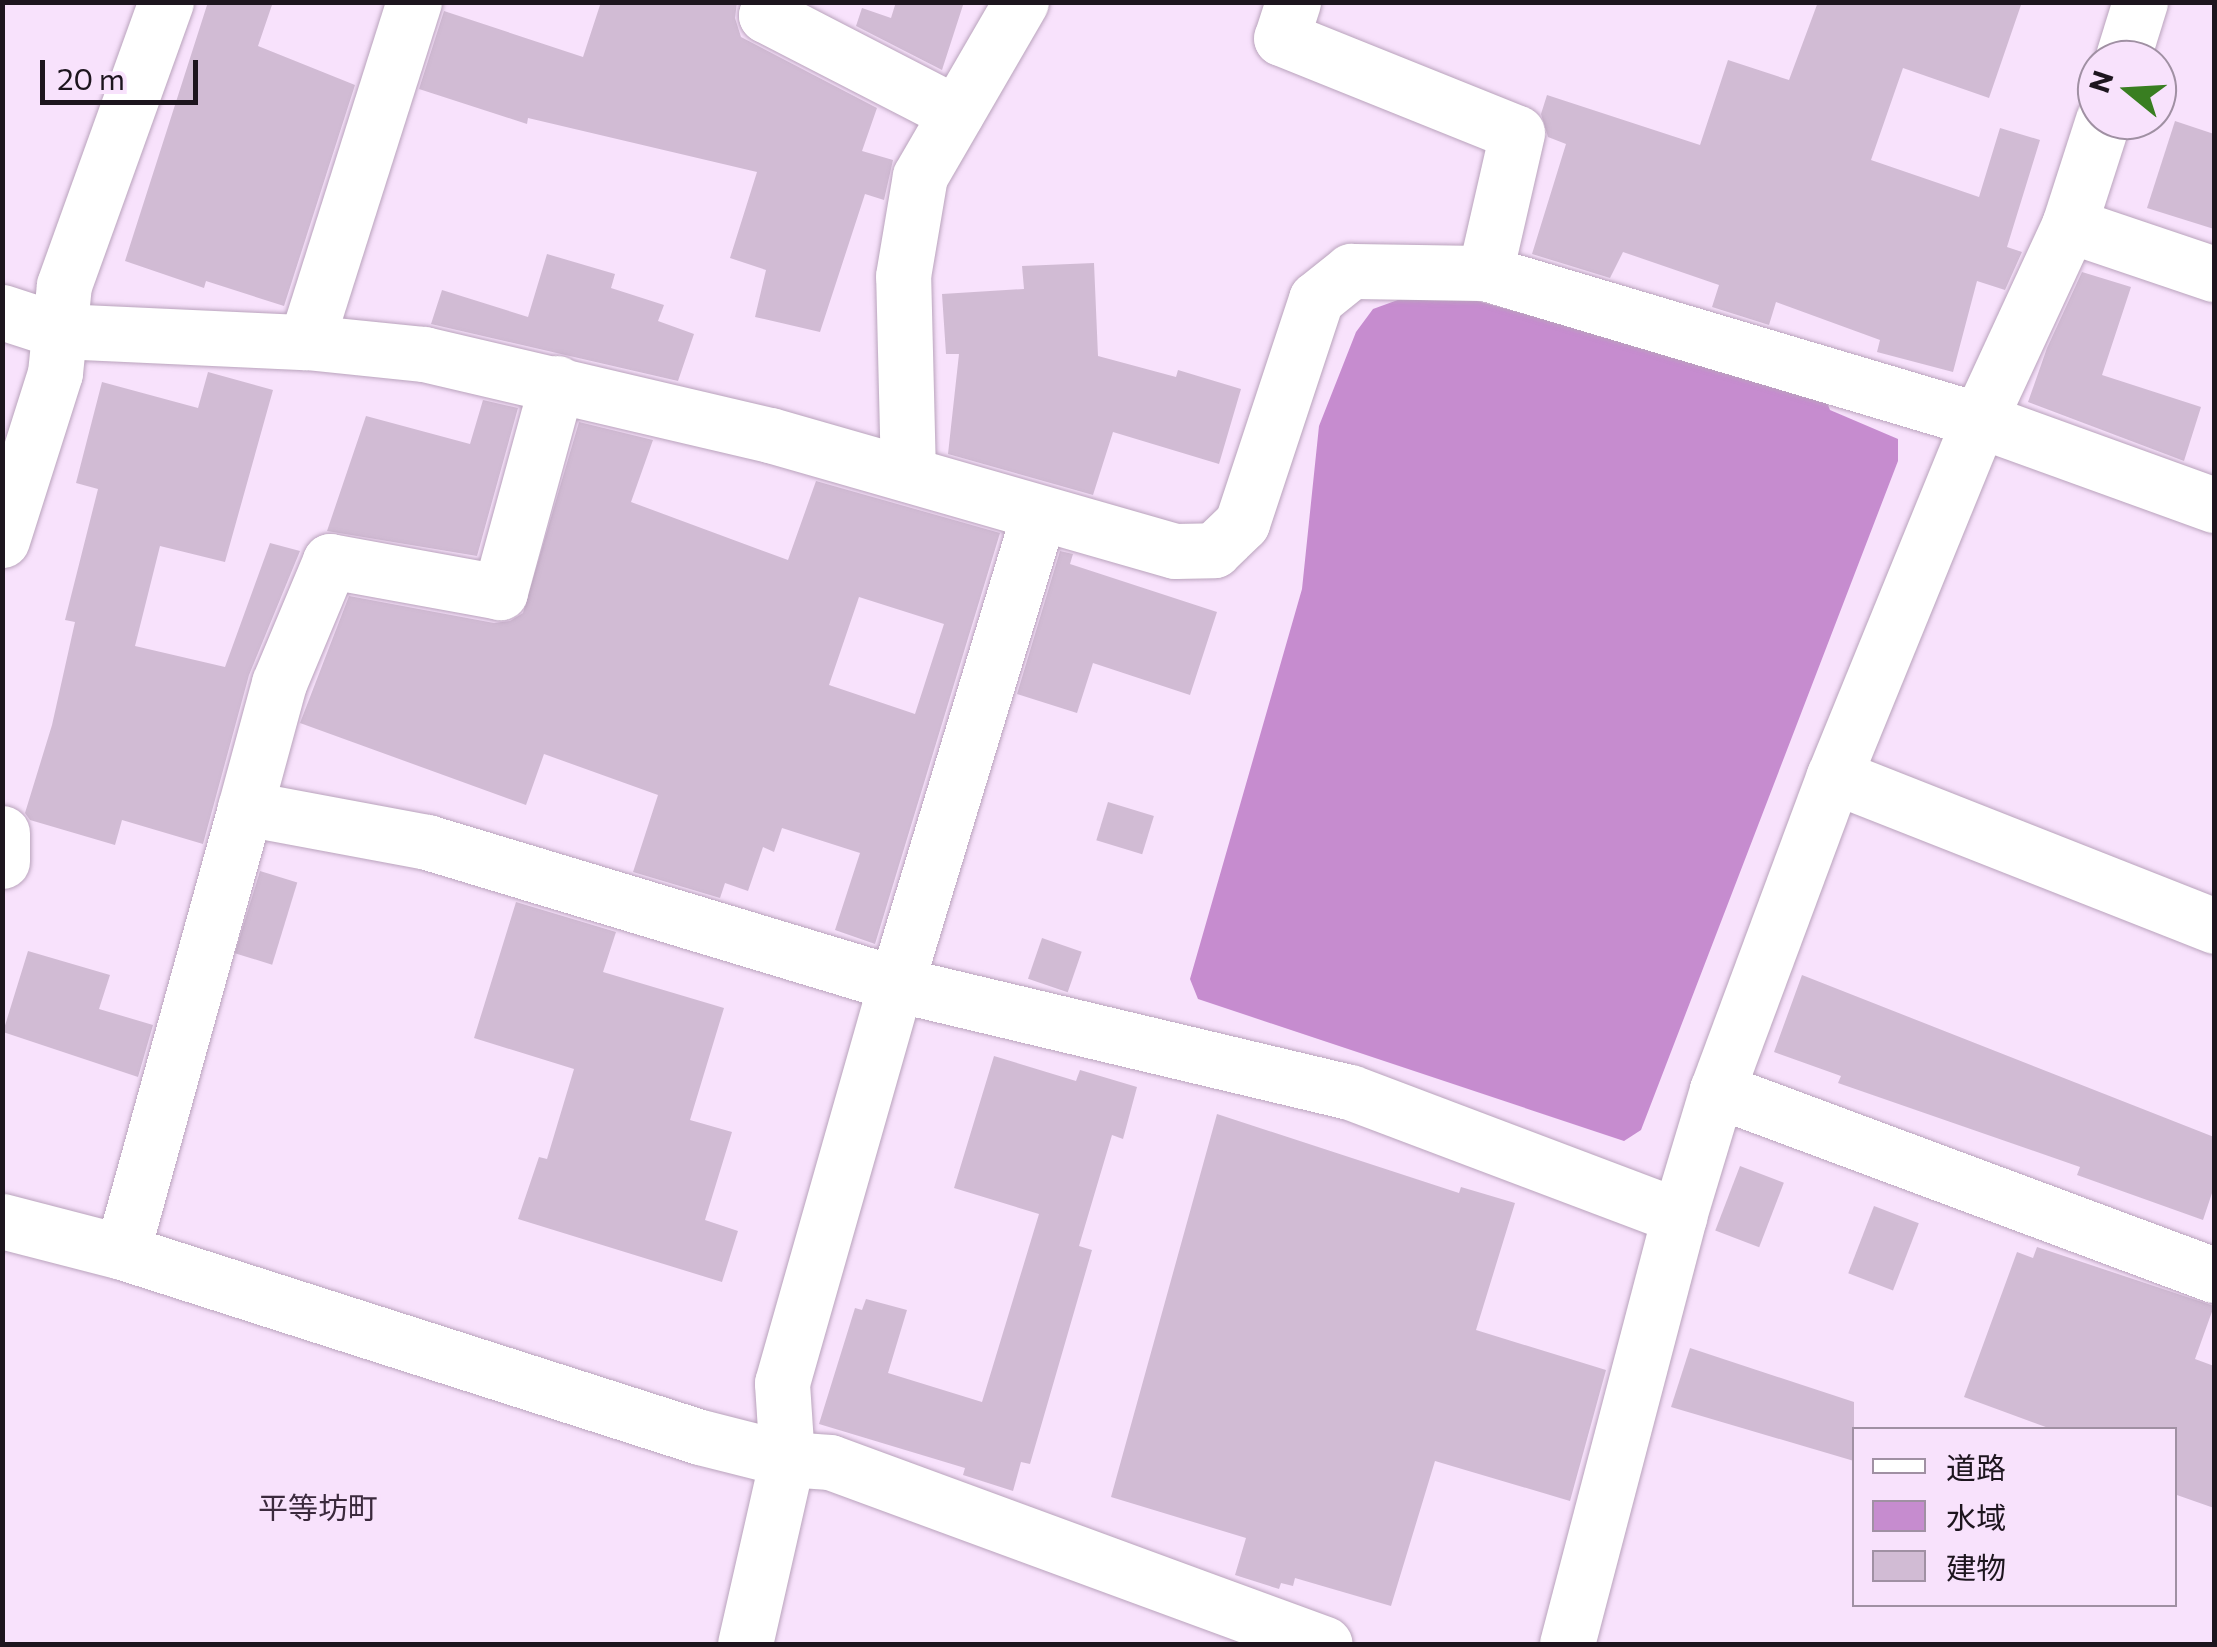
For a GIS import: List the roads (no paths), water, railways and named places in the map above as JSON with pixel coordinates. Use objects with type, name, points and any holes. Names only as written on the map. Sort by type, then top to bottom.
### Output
[{"type":"street","points":[[2,540],[54,373],[64,285],[166,2]]},
{"type":"street","points":[[306,342],[414,2]]},
{"type":"street","points":[[770,2],[766,15],[956,113]]},
{"type":"street","points":[[908,474],[903,276],[920,176],[1021,2]]},
{"type":"street","points":[[1293,2],[1282,38],[1517,133],[1485,273]]},
{"type":"street","points":[[2128,40],[2140,2]]},
{"type":"street","points":[[1567,1644],[1679,1216],[1717,1090],[1834,776],[1979,420],[2069,225],[2096,140]]},
{"type":"street","points":[[2069,225],[2214,274]]},
{"type":"street","points":[[2,312],[60,330],[306,342],[424,354],[557,383],[908,474],[1175,550],[1214,550],[1242,523],[1316,299],[1351,271],[1485,273],[1979,420],[2214,506]]},
{"type":"street","points":[[122,1252],[280,684],[330,562],[500,592],[557,383]]},
{"type":"street","points":[[745,1644],[786,1459],[782,1383],[896,984],[1039,513]]},
{"type":"street","points":[[1834,776],[2214,926]]},
{"type":"street","points":[[246,808],[426,842],[896,984],[1350,1092],[1679,1216]]},
{"type":"street","points":[[2,832],[2,861]]},
{"type":"street","points":[[1717,1090],[2214,1275]]},
{"type":"street","points":[[2,1221],[122,1252],[700,1436],[786,1459],[830,1462],[1325,1644]]},
{"type":"water","points":[[1417,293],[1455,295],[1824,395],[1830,410],[1898,439],[1898,461],[1641,1130],[1624,1141],[1198,999],[1190,979],[1302,589],[1319,426],[1356,332],[1373,309]]},
{"type":"district","name":"平等坊町","points":[[318,1507]]}]
